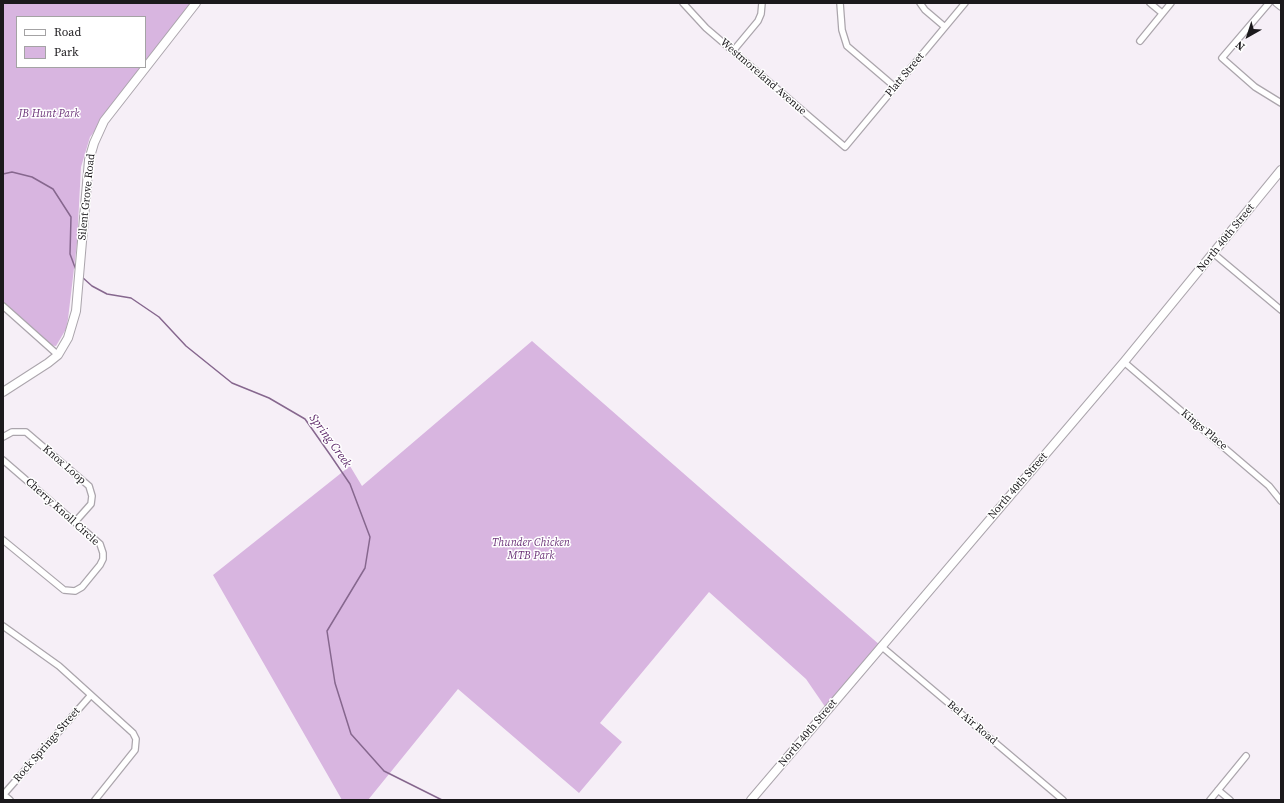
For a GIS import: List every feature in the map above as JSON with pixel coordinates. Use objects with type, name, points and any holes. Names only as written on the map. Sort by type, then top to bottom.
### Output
[{"type":"street","name":"Silent Grove Road","points":[[146,67],[196,3]]},
{"type":"street","name":"Westmoreland Avenue","points":[[684,3],[706,28],[845,147]]},
{"type":"street","points":[[733,51],[758,20],[761,14],[762,3]]},
{"type":"street","points":[[840,3],[843,34],[847,46],[895,87]]},
{"type":"street","points":[[920,3],[925,10],[945,28]]},
{"type":"street","name":"Platt Street","points":[[845,147],[966,3]]},
{"type":"street","points":[[1150,3],[1162,13]]},
{"type":"street","points":[[1140,41],[1171,3]]},
{"type":"street","points":[[1269,3],[1222,58],[1254,87],[1281,103]]},
{"type":"street","points":[[1276,3],[1281,7]]},
{"type":"street","name":"Silent Grove Road","points":[[3,392],[42,368],[58,355],[68,338],[76,311],[89,160],[94,143],[104,121],[145,68]]},
{"type":"street","name":"North 40th Street","points":[[751,800],[1124,362],[1281,170]]},
{"type":"street","points":[[1213,253],[1281,310]]},
{"type":"street","points":[[3,306],[58,355]]},
{"type":"street","name":"Kings Place","points":[[1124,362],[1269,486],[1281,501]]},
{"type":"street","name":"Knox Loop","points":[[3,437],[12,432],[26,432],[88,486],[92,496],[91,504],[75,522]]},
{"type":"street","name":"Cherry Knoll Circle","points":[[3,460],[100,544],[103,553],[100,565],[78,590],[69,592],[59,588],[3,540]]},
{"type":"street","points":[[3,626],[59,666],[130,728],[136,739],[135,750],[95,800]]},
{"type":"street","name":"Bel Air Road","points":[[881,646],[1063,800]]},
{"type":"street","name":"Rock Springs Street","points":[[4,794],[91,695]]},
{"type":"street","points":[[1210,800],[1246,756]]},
{"type":"street","points":[[1218,790],[1230,800]]},
{"type":"street","points":[[4,794],[10,800]]},
{"type":"green space","name":"JB Hunt Park","points":[[3,3],[197,3],[146,67],[146,16],[16,16],[16,68],[145,68],[90,137],[81,167],[77,243],[66,329],[56,346],[49,345],[27,327],[3,301]]},
{"type":"green space","name":"Thunder Chicken MTB Park","points":[[532,341],[881,646],[828,711],[806,679],[709,592],[600,723],[622,742],[579,793],[458,689],[368,800],[342,800],[213,575],[350,466],[362,486]]},
{"type":"waterway","name":"Spring Creek","points":[[3,174],[12,172],[32,177],[53,189],[71,217],[70,254],[76,270]]},
{"type":"waterway","name":"Spring Creek","points":[[82,277],[92,286],[107,294],[131,298],[159,317],[186,346],[232,383],[269,398],[305,419],[331,456],[350,484],[370,537],[365,568],[327,631],[335,683],[351,734],[384,771],[442,800]]}]
